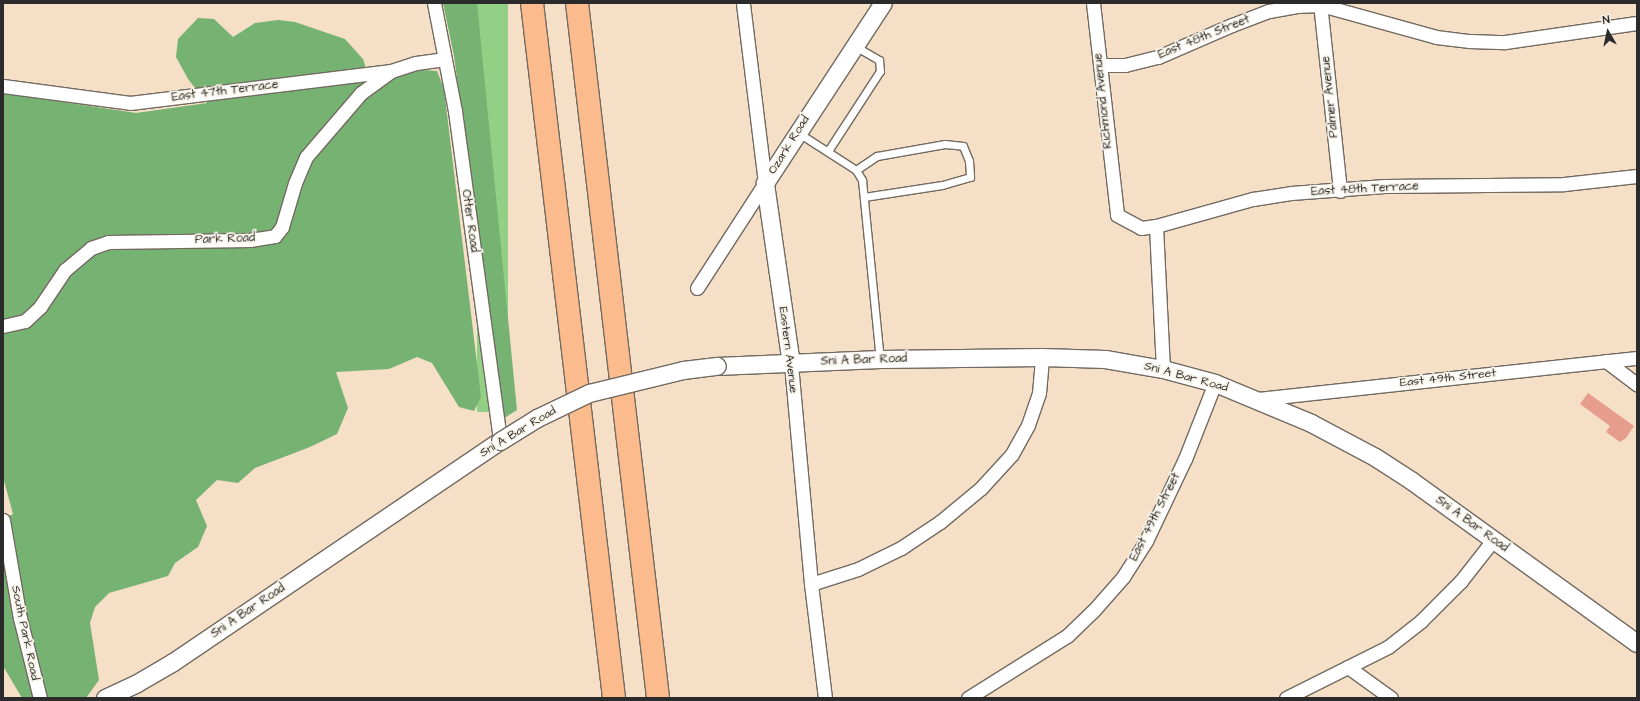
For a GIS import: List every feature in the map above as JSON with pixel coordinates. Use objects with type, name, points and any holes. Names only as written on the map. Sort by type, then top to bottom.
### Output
[{"type":"highway","points":[[532,3],[612,694]]},
{"type":"highway","points":[[577,3],[658,698]]},
{"type":"highway","points":[[654,668],[664,698]]},
{"type":"street","name":"Otter Road","points":[[434,3],[445,58],[500,441]]},
{"type":"street","name":"Eastern Avenue","points":[[743,3],[791,364],[811,584],[825,698]]},
{"type":"street","name":"Ozark Road","points":[[697,288],[766,183],[797,132],[883,3]]},
{"type":"street","name":"Richmond Avenue","points":[[1093,3],[1114,199]]},
{"type":"street","name":"East 48th Street","points":[[1100,65],[1125,65],[1158,57],[1269,11],[1296,6],[1321,4],[1436,38],[1470,41],[1505,42],[1637,24]]},
{"type":"street","name":"Palmer Avenue","points":[[1321,4],[1340,191]]},
{"type":"street","name":"East 47th Terrace","points":[[3,86],[130,103],[391,71],[416,63],[445,58]]},
{"type":"street","name":"Park Road","points":[[3,326],[25,321],[40,307],[65,270],[91,248],[108,242],[250,240],[275,236],[282,228],[295,183],[306,157],[362,93],[391,71]]},
{"type":"street","name":"East 48th Terrace","points":[[1114,199],[1117,214],[1124,220],[1141,228],[1156,226],[1252,199],[1291,193],[1340,191],[1386,186],[1564,184],[1637,176]]},
{"type":"street","points":[[1156,226],[1163,369]]},
{"type":"street","name":"Sni A Bar Road","points":[[105,698],[137,683],[173,662],[500,441],[537,418],[589,393],[683,370],[717,366],[880,359],[1042,357],[1106,359],[1163,369],[1215,383],[1258,399],[1311,423],[1375,457],[1637,643]]},
{"type":"street","points":[[811,584],[858,569],[901,548],[940,522],[981,488],[1012,454],[1028,425],[1039,393],[1042,357]]},
{"type":"street","name":"East 49th Street","points":[[1258,399],[1637,358]]},
{"type":"street","points":[[1606,361],[1637,384]]},
{"type":"street","name":"East 49th Street","points":[[968,698],[1066,636],[1094,610],[1123,577],[1146,541],[1185,459],[1215,383]]},
{"type":"street","name":"South Park Road","points":[[3,520],[20,618],[40,698]]},
{"type":"street","points":[[1286,698],[1388,647],[1421,621],[1461,581],[1493,540]]},
{"type":"street","points":[[1348,667],[1391,698]]},
{"type":"lane","points":[[828,151],[880,71],[879,60],[855,46]]},
{"type":"lane","points":[[797,132],[856,170],[862,180],[880,359]]},
{"type":"lane","points":[[856,170],[877,156],[945,144],[964,146],[970,161],[970,177],[942,185],[864,197]]},
{"type":"green space","points":[[443,3],[477,3],[517,410],[503,419],[454,56]]},
{"type":"green space","points":[[477,3],[508,3],[508,412],[477,412]]},
{"type":"green space","points":[[198,18],[214,19],[233,37],[255,23],[278,20],[295,22],[345,39],[363,59],[370,80],[423,70],[437,71],[444,89],[481,397],[474,411],[459,407],[432,363],[417,357],[389,369],[336,372],[348,408],[337,434],[310,447],[255,468],[238,483],[217,480],[196,500],[207,526],[198,547],[175,563],[168,576],[109,593],[95,607],[90,623],[99,680],[86,698],[22,698],[3,666],[3,519],[13,514],[3,477],[3,93],[136,113],[207,103],[188,79],[176,57],[178,39]]},
{"type":"building","points":[[1588,393],[1634,426],[1626,438],[1620,442],[1606,432],[1610,426],[1580,404]]}]
